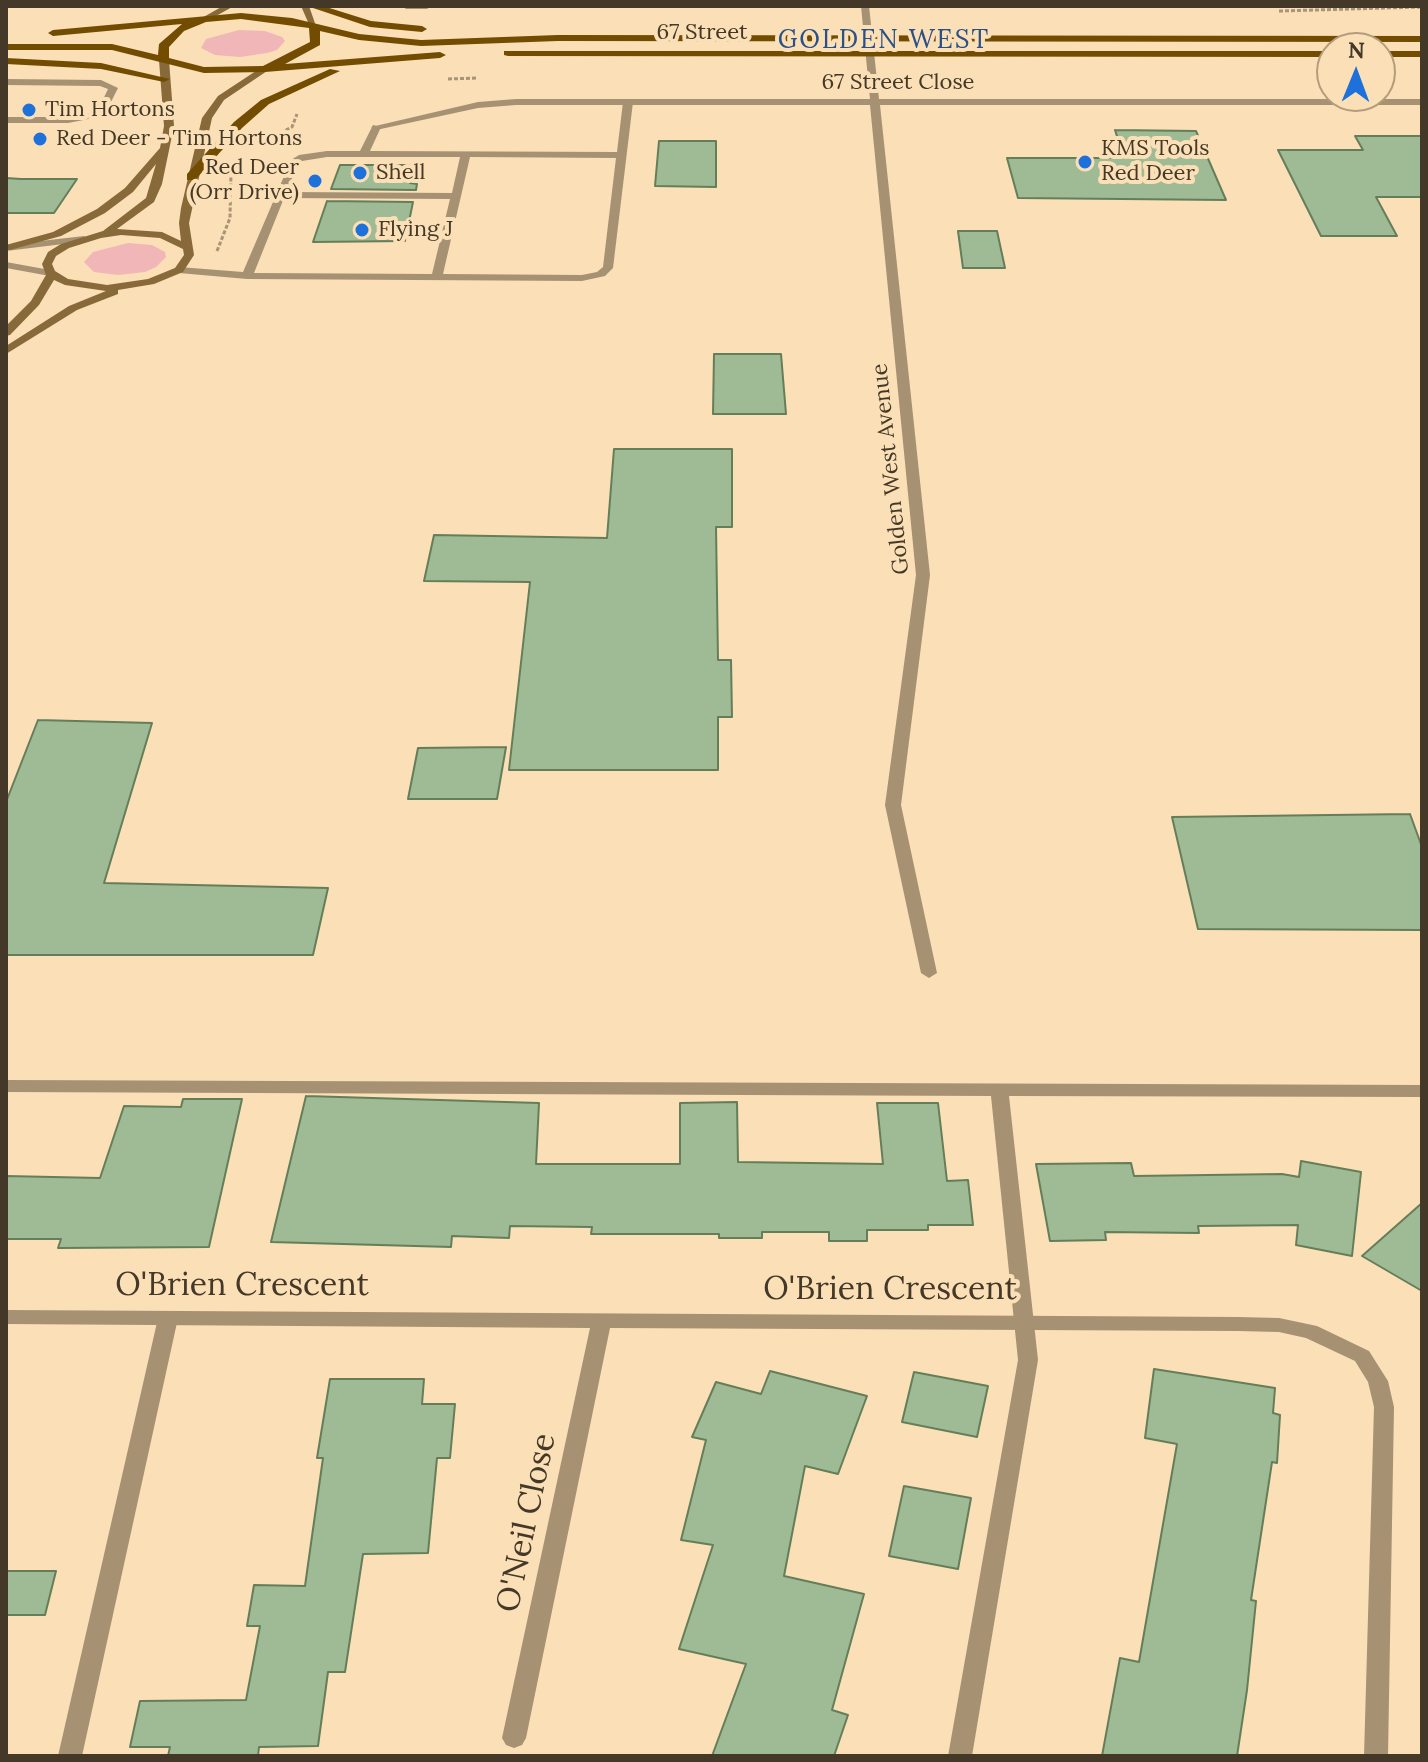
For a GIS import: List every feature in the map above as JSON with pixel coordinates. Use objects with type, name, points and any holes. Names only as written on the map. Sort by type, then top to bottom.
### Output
[{"type":"main road","points":[[312,6],[370,24],[558,38]]},
{"type":"main road","points":[[95,30],[174,10]]},
{"type":"main road","name":"67 Street","points":[[204,19],[256,17],[292,21],[373,39],[421,43],[558,38],[1422,39]]},
{"type":"main road","points":[[6,36],[204,19]]},
{"type":"main road","points":[[6,47],[112,47],[164,60],[163,46],[169,37],[204,19]]},
{"type":"main road","points":[[265,69],[309,49],[316,43],[314,27]]},
{"type":"main road","name":"67 Street","points":[[164,60],[204,70],[265,69],[502,53],[1316,54]]},
{"type":"main road","points":[[1396,54],[1422,54]]},
{"type":"main road","points":[[6,61],[101,66],[164,79]]},
{"type":"main road","points":[[191,177],[238,125],[265,102],[323,75],[365,62]]},
{"type":"street","points":[[204,19],[230,6]]},
{"type":"street","points":[[305,6],[314,27]]},
{"type":"street","points":[[406,6],[427,6]]},
{"type":"street","name":"Golden West Avenue","points":[[865,6],[872,101],[923,575],[893,805],[929,973]]},
{"type":"street","points":[[100,235],[121,224],[150,200],[165,156],[169,126],[164,60]]},
{"type":"street","points":[[6,351],[73,308],[131,286],[167,277],[179,270],[189,255],[184,223],[191,177],[214,104],[265,69]]},
{"type":"street","points":[[6,82],[101,83],[113,88],[101,114],[68,119],[6,120]]},
{"type":"street","name":"67 Street Close","points":[[364,154],[376,127],[478,105],[872,101],[1422,102]]},
{"type":"street","points":[[179,270],[247,276],[582,278],[601,274],[608,268],[628,102]]},
{"type":"street","points":[[8,248],[57,234],[101,211],[129,190],[164,149]]},
{"type":"street","points":[[247,276],[294,162],[299,158],[318,154],[622,155]]},
{"type":"street","points":[[437,277],[466,154]]},
{"type":"street","points":[[281,195],[456,196]]},
{"type":"street","points":[[8,248],[143,232],[177,240],[186,247]]},
{"type":"street","points":[[51,274],[47,264],[52,254],[84,239]]},
{"type":"street","points":[[6,265],[51,274],[84,287],[131,286]]},
{"type":"street","points":[[6,333],[35,303],[51,274]]},
{"type":"street","points":[[6,1086],[1422,1091]]},
{"type":"street","points":[[960,1756],[1028,1360],[999,1090]]},
{"type":"street","name":"O'Brien Crescent","points":[[6,1317],[1025,1322],[1279,1325],[1310,1331],[1362,1356],[1378,1381],[1385,1434],[1376,1756]]},
{"type":"street","points":[[70,1756],[168,1318]]},
{"type":"street","name":"O'Neil Close","points":[[514,1738],[602,1320]]},
{"type":"shaded area","points":[[239,30],[265,31],[285,41],[277,50],[240,57],[215,55],[201,48],[206,39]]},
{"type":"shaded area","points":[[128,243],[152,245],[165,252],[166,257],[145,272],[118,275],[94,272],[84,262],[93,252]]},
{"type":"building","points":[[1115,130],[1196,131],[1226,200],[1018,198],[1007,158],[1124,158]]},
{"type":"building","points":[[1355,136],[1422,136],[1422,197],[1376,197],[1397,236],[1321,236],[1278,150],[1363,150]]},
{"type":"building","points":[[659,141],[716,141],[716,187],[655,186]]},
{"type":"building","name":"Shell","points":[[340,165],[414,165],[410,183],[417,184],[416,190],[331,189]]},
{"type":"building","points":[[6,178],[77,179],[54,213],[6,213]]},
{"type":"building","name":"Flying J","points":[[327,201],[413,202],[405,241],[313,242]]},
{"type":"building","points":[[958,231],[997,231],[1005,268],[963,268]]},
{"type":"building","points":[[714,354],[781,354],[786,414],[713,414]]},
{"type":"building","points":[[614,449],[732,449],[732,527],[716,527],[718,660],[731,660],[732,717],[718,717],[718,770],[509,770],[530,582],[424,581],[434,535],[607,538]]},
{"type":"building","points":[[38,720],[152,723],[104,883],[328,888],[313,955],[6,955],[6,802]]},
{"type":"building","points":[[506,747],[497,799],[408,799],[418,748]]},
{"type":"building","points":[[1410,814],[1422,847],[1422,930],[1198,929],[1172,817]]},
{"type":"building","points":[[306,1096],[539,1103],[536,1164],[680,1164],[680,1103],[737,1102],[738,1162],[883,1164],[877,1103],[938,1103],[947,1181],[968,1180],[973,1225],[928,1225],[928,1230],[867,1230],[867,1241],[829,1241],[829,1232],[762,1232],[762,1238],[719,1238],[719,1234],[591,1234],[592,1227],[510,1226],[509,1238],[452,1236],[451,1247],[271,1242]]},
{"type":"building","points":[[183,1099],[242,1099],[209,1247],[58,1248],[61,1239],[6,1239],[6,1176],[100,1178],[124,1106],[181,1107]]},
{"type":"building","points":[[1301,1161],[1361,1172],[1352,1256],[1296,1245],[1298,1225],[1198,1226],[1199,1233],[1105,1232],[1106,1240],[1050,1241],[1036,1164],[1131,1163],[1134,1176],[1282,1174],[1299,1177]]},
{"type":"building","points":[[1422,1203],[1422,1291],[1362,1256]]},
{"type":"building","points":[[1154,1369],[1275,1388],[1273,1413],[1280,1415],[1277,1463],[1272,1462],[1251,1600],[1256,1601],[1237,1756],[1102,1756],[1120,1658],[1139,1662],[1177,1444],[1145,1438]]},
{"type":"building","points":[[770,1371],[867,1396],[838,1474],[805,1466],[784,1576],[864,1594],[832,1710],[848,1715],[834,1756],[712,1756],[746,1664],[679,1649],[713,1545],[681,1540],[706,1440],[692,1437],[716,1382],[761,1394]]},
{"type":"building","points":[[914,1372],[988,1386],[977,1437],[902,1422]]},
{"type":"building","points":[[330,1379],[424,1379],[422,1404],[455,1404],[450,1458],[437,1458],[428,1553],[363,1554],[345,1672],[328,1672],[318,1746],[259,1747],[258,1756],[168,1756],[170,1747],[130,1747],[140,1701],[246,1700],[260,1626],[247,1626],[254,1585],[305,1586],[323,1458],[317,1458]]},
{"type":"building","points":[[904,1486],[971,1498],[958,1569],[889,1556]]},
{"type":"building","points":[[6,1571],[56,1571],[45,1615],[6,1615]]},
{"type":"place","name":"Tim Hortons","points":[[29,110]]},
{"type":"place","name":"Red Deer - Tim Hortons","points":[[40,139]]},
{"type":"place","name":"KMS Tools Red Deer","points":[[1085,162]]},
{"type":"place","name":"Shell","points":[[360,173]]},
{"type":"place","name":"Red Deer (Orr Drive)","points":[[315,181]]},
{"type":"place","name":"Flying J","points":[[362,230]]},
{"type":"district","name":"GOLDEN WEST","points":[[884,41]]}]
